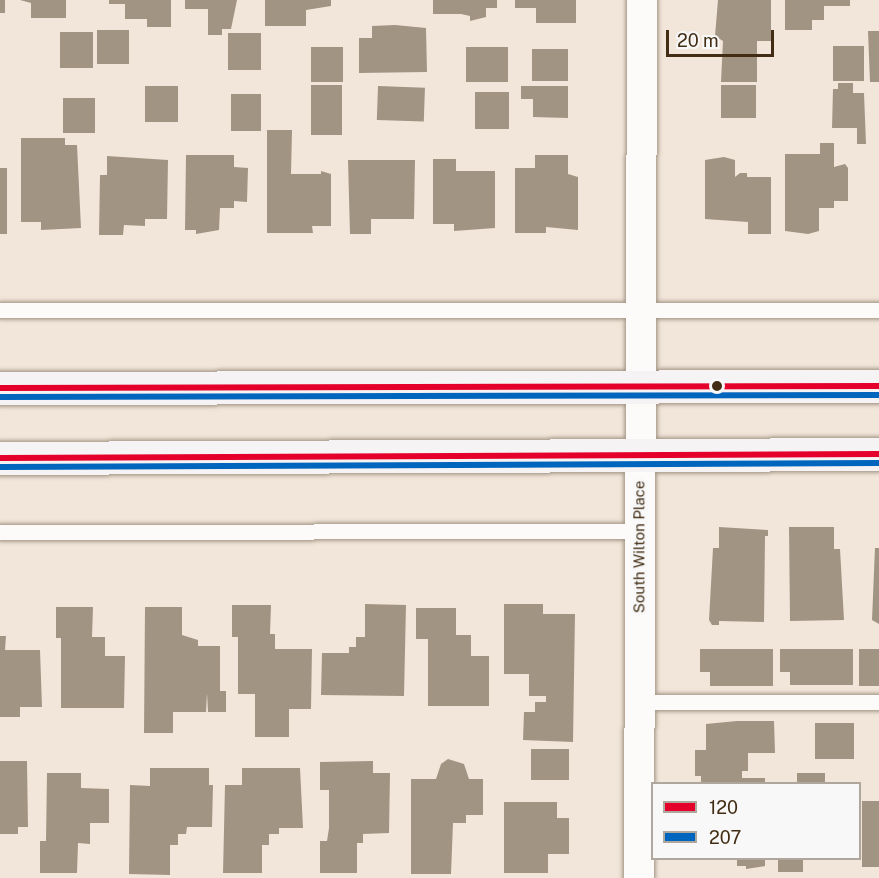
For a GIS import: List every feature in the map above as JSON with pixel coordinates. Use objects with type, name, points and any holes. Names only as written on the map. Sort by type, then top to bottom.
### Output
[{"type":"main road","points":[[0,388],[879,387]]},
{"type":"main road","points":[[0,458],[879,454]]},
{"type":"street","name":"South Wilton Place","points":[[639,878],[639,311],[642,0]]},
{"type":"lane","points":[[0,310],[879,310]]},
{"type":"lane","points":[[0,532],[640,531]]},
{"type":"lane","points":[[639,702],[879,702]]},
{"type":"building","points":[[0,0],[5,0],[5,13],[0,13]]},
{"type":"building","points":[[20,0],[66,0],[66,18],[31,18],[31,3]]},
{"type":"building","points":[[109,0],[171,0],[171,27],[147,27],[147,19],[125,19],[125,4],[109,4]]},
{"type":"building","points":[[185,0],[237,0],[231,29],[222,29],[222,35],[208,35],[208,9],[185,9]]},
{"type":"building","points":[[265,0],[331,0],[331,6],[306,10],[306,26],[265,26]]},
{"type":"building","points":[[433,0],[497,0],[497,8],[486,8],[486,17],[470,21],[470,16],[461,14],[433,14]]},
{"type":"building","points":[[515,0],[576,0],[576,23],[536,23],[536,8],[515,8]]},
{"type":"building","points":[[718,0],[771,0],[771,41],[757,41],[757,82],[721,82],[723,41],[715,36]]},
{"type":"building","points":[[785,0],[850,0],[850,6],[824,6],[824,20],[812,20],[812,30],[785,30]]},
{"type":"building","points":[[395,25],[426,28],[427,72],[359,73],[359,38],[372,38],[372,26]]},
{"type":"building","points":[[97,30],[129,30],[129,64],[97,64]]},
{"type":"building","points":[[868,31],[879,31],[879,82],[870,82]]},
{"type":"building","points":[[60,32],[93,32],[93,68],[60,68]]},
{"type":"building","points":[[228,33],[261,33],[261,70],[228,70]]},
{"type":"building","points":[[833,46],[864,46],[864,81],[833,81]]},
{"type":"building","points":[[311,47],[343,47],[343,82],[311,82]]},
{"type":"building","points":[[466,47],[508,47],[508,82],[466,82]]},
{"type":"building","points":[[532,49],[568,49],[568,81],[532,81]]},
{"type":"building","points":[[838,83],[853,83],[853,93],[864,93],[866,144],[857,144],[857,128],[832,128],[833,89],[838,89]]},
{"type":"building","points":[[311,85],[342,85],[342,135],[311,135]]},
{"type":"building","points":[[721,85],[756,85],[756,118],[721,118]]},
{"type":"building","points":[[145,86],[178,86],[178,122],[145,122]]},
{"type":"building","points":[[378,86],[425,88],[424,122],[377,120]]},
{"type":"building","points":[[521,86],[568,86],[568,118],[533,117],[533,99],[521,99]]},
{"type":"building","points":[[475,92],[509,92],[509,129],[475,129]]},
{"type":"building","points":[[231,94],[261,94],[261,131],[231,131]]},
{"type":"building","points":[[63,98],[95,98],[95,133],[63,133]]},
{"type":"building","points":[[267,130],[292,130],[291,174],[321,174],[321,171],[331,174],[331,226],[312,226],[313,233],[267,233]]},
{"type":"building","points":[[21,138],[65,138],[65,145],[77,145],[81,228],[41,230],[41,222],[21,222]]},
{"type":"building","points":[[820,143],[834,143],[834,167],[845,164],[848,168],[848,201],[834,201],[834,208],[819,208],[819,231],[808,234],[785,231],[785,154],[820,154]]},
{"type":"building","points":[[186,155],[234,155],[234,167],[248,168],[247,202],[234,201],[234,208],[220,208],[219,230],[196,234],[196,230],[185,230]]},
{"type":"building","points":[[535,155],[568,155],[568,174],[578,177],[578,230],[546,227],[546,233],[515,233],[515,168],[535,168]]},
{"type":"building","points":[[107,156],[168,160],[167,219],[145,219],[145,226],[124,225],[123,235],[99,235],[100,175],[107,175]]},
{"type":"building","points":[[724,157],[735,160],[735,177],[740,173],[747,173],[747,177],[771,177],[771,234],[748,234],[748,222],[705,219],[705,160]]},
{"type":"building","points":[[433,159],[456,159],[456,171],[495,171],[495,228],[454,231],[454,224],[433,224]]},
{"type":"building","points":[[348,160],[415,160],[414,219],[371,219],[371,234],[350,234]]},
{"type":"building","points":[[0,168],[7,168],[7,234],[0,234]]},
{"type":"building","points":[[719,527],[768,530],[768,536],[765,536],[764,622],[719,621],[719,625],[712,625],[709,620],[713,548],[719,548]]},
{"type":"building","points":[[789,527],[834,527],[834,549],[840,549],[844,620],[790,621]]},
{"type":"building","points":[[875,548],[879,548],[879,624],[872,620]]},
{"type":"building","points":[[365,604],[406,605],[404,696],[321,695],[322,653],[349,653],[349,647],[356,647],[356,637],[365,637]]},
{"type":"building","points":[[504,604],[543,604],[543,614],[575,614],[573,742],[523,740],[524,712],[535,712],[535,702],[546,702],[546,696],[529,696],[529,674],[504,674]]},
{"type":"building","points":[[232,605],[271,605],[270,634],[275,634],[275,649],[312,649],[311,709],[289,709],[289,737],[255,737],[255,694],[238,694],[238,637],[232,637]]},
{"type":"building","points":[[56,607],[93,607],[92,637],[105,637],[105,656],[125,656],[124,708],[61,708],[61,638],[56,638]]},
{"type":"building","points":[[145,607],[182,607],[182,635],[198,640],[198,646],[220,646],[220,691],[226,691],[226,712],[208,712],[207,693],[206,712],[173,712],[173,733],[144,733]]},
{"type":"building","points":[[416,608],[456,608],[456,635],[471,635],[471,656],[489,656],[489,706],[428,706],[428,639],[416,639]]},
{"type":"building","points":[[0,636],[6,636],[5,650],[40,650],[42,707],[20,707],[20,717],[0,717]]},
{"type":"building","points":[[700,649],[773,649],[773,686],[710,686],[710,672],[700,672]]},
{"type":"building","points":[[780,649],[853,649],[853,685],[790,685],[790,672],[780,672]]},
{"type":"building","points":[[859,649],[879,649],[879,686],[859,686]]},
{"type":"building","points":[[774,721],[775,753],[748,753],[748,771],[742,771],[742,778],[765,778],[765,782],[701,782],[701,776],[695,776],[695,750],[706,750],[706,724]]},
{"type":"building","points":[[815,723],[854,723],[854,759],[815,759]]},
{"type":"building","points":[[531,749],[569,749],[569,780],[531,780]]},
{"type":"building","points":[[448,759],[464,764],[469,779],[483,779],[483,815],[466,815],[466,823],[453,823],[451,874],[411,874],[411,779],[436,779],[441,764]]},
{"type":"building","points":[[0,761],[27,761],[28,827],[18,827],[18,834],[0,834]]},
{"type":"building","points":[[373,761],[373,773],[390,773],[389,833],[363,834],[363,843],[357,843],[357,873],[320,873],[320,841],[327,841],[329,828],[329,790],[320,790],[320,762]]},
{"type":"building","points":[[150,768],[209,768],[209,785],[213,785],[212,827],[187,827],[186,834],[178,834],[178,845],[170,845],[170,875],[129,874],[130,785],[150,786]]},
{"type":"building","points":[[242,768],[300,768],[303,828],[279,828],[279,834],[269,834],[269,845],[262,845],[262,873],[223,873],[225,785],[242,785]]},
{"type":"building","points":[[47,773],[81,773],[81,788],[109,789],[109,823],[90,823],[90,844],[78,843],[77,873],[40,873],[40,841],[46,841]]},
{"type":"building","points":[[797,773],[825,773],[825,782],[797,782]]},
{"type":"building","points":[[862,801],[879,801],[879,867],[862,867]]},
{"type":"building","points":[[504,802],[557,802],[557,818],[569,818],[569,854],[548,854],[548,873],[504,873]]},
{"type":"building","points":[[737,860],[765,860],[765,866],[746,869],[746,866],[737,866]]},
{"type":"building","points":[[778,860],[803,860],[803,872],[778,872]]},
{"type":"transit line","name":"120","points":[[0,388],[879,386]]},
{"type":"transit line","name":"207","points":[[0,397],[879,395]]},
{"type":"transit line","name":"120","points":[[0,458],[879,454]]},
{"type":"transit line","name":"207","points":[[0,467],[879,463]]}]
